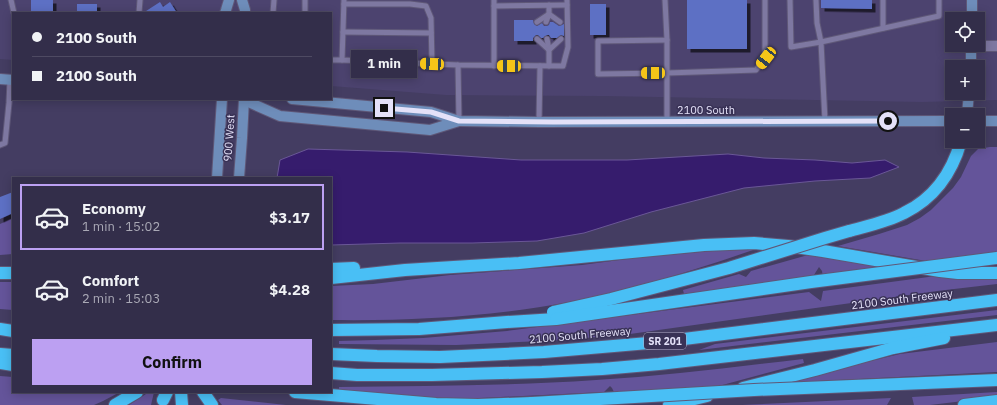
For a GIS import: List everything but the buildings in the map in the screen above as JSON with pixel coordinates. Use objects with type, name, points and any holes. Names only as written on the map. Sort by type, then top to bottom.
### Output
[{"type":"highway","points":[[555,316],[611,299],[729,268],[903,214],[933,194],[943,182],[951,168],[959,148]]},
{"type":"highway","points":[[332,278],[405,270],[519,263],[704,245],[754,243],[823,251],[940,271],[958,273],[997,273]]},
{"type":"highway","points":[[332,330],[419,329],[507,322],[997,258]]},
{"type":"highway","points":[[332,269],[361,268],[405,270]]},
{"type":"highway","name":"2100 South Freeway","points":[[332,354],[440,357],[544,352],[667,341],[997,300]]},
{"type":"highway","points":[[669,405],[815,370],[893,348],[997,326]]},
{"type":"highway","name":"SR 201","points":[[332,373],[357,375],[432,375],[602,369],[997,326]]},
{"type":"highway","points":[[0,329],[12,329]]},
{"type":"highway","points":[[0,354],[12,355]]},
{"type":"highway","points":[[0,363],[12,365]]},
{"type":"highway","points":[[307,393],[436,404],[478,405],[754,390],[997,380]]},
{"type":"highway","points":[[115,405],[135,393]]},
{"type":"highway","points":[[181,393],[182,405]]},
{"type":"highway","points":[[204,393],[212,405]]},
{"type":"highway","points":[[964,405],[997,401]]},
{"type":"main road","points":[[225,12],[229,0]]},
{"type":"main road","points":[[242,0],[245,12]]},
{"type":"main road","points":[[972,0],[972,12]]},
{"type":"main road","name":"900 West","points":[[217,177],[222,100]]},
{"type":"main road","name":"900 West","points":[[239,177],[242,138],[241,100]]},
{"type":"main road","name":"2100 South","points":[[243,100],[280,116],[430,130],[459,121]]},
{"type":"main road","name":"2100 South","points":[[303,100],[431,112],[459,121],[945,121]]},
{"type":"main road","points":[[985,121],[997,121]]},
{"type":"main road","points":[[182,405],[186,393]]},
{"type":"street","points":[[985,46],[997,46]]},
{"type":"lane","points":[[11,0],[14,12]]},
{"type":"lane","points":[[139,12],[140,0]]},
{"type":"lane","points":[[273,12],[274,0]]},
{"type":"lane","points":[[305,0],[305,12]]},
{"type":"lane","points":[[665,0],[667,122]]},
{"type":"lane","points":[[666,40],[598,41],[598,74],[756,70],[766,58],[765,0]]},
{"type":"lane","points":[[790,0],[791,47],[821,42],[939,16],[939,0]]},
{"type":"lane","points":[[816,0],[817,23],[821,42],[825,121]]},
{"type":"lane","points":[[883,28],[884,0]]},
{"type":"lane","points":[[342,60],[344,2],[410,4],[426,6],[431,18],[432,64]]},
{"type":"lane","points":[[332,60],[494,66],[563,66],[568,47],[567,3],[549,5],[494,3],[494,66]]},
{"type":"lane","points":[[546,22],[549,14],[549,5]]},
{"type":"lane","points":[[537,22],[549,14]]},
{"type":"lane","points":[[549,14],[554,22]]},
{"type":"lane","points":[[549,14],[560,22]]},
{"type":"lane","points":[[343,32],[431,33]]},
{"type":"lane","points":[[537,39],[549,50]]},
{"type":"lane","points":[[547,39],[549,66]]},
{"type":"lane","points":[[549,50],[554,39]]},
{"type":"lane","points":[[549,50],[561,39]]},
{"type":"lane","points":[[458,65],[459,121]]},
{"type":"lane","points":[[539,122],[540,66]]},
{"type":"lane","points":[[0,145],[5,142],[9,103],[8,80]]},
{"type":"shaded area","points":[[0,0],[997,0],[997,100],[922,102],[604,96],[446,95],[332,86],[332,12],[12,12],[12,60],[0,59]]},
{"type":"shaded area","points":[[997,147],[997,254],[932,262],[838,246],[907,225],[920,218],[931,210],[953,188],[961,177],[971,156],[978,149]]},
{"type":"shaded area","points":[[308,149],[407,152],[521,160],[627,160],[728,154],[764,158],[852,163],[885,160],[899,167],[870,178],[815,181],[744,188],[651,212],[584,233],[537,241],[332,245],[332,177],[277,177],[280,160]]},
{"type":"shaded area","points":[[12,218],[12,254],[0,255],[0,224]]},
{"type":"shaded area","points":[[722,250],[753,250],[685,273],[639,286],[540,307],[480,315],[420,319],[332,320],[332,286],[373,284],[450,275],[582,265],[634,258]]},
{"type":"shaded area","points":[[808,255],[888,268],[823,277],[822,271],[819,267],[812,278],[684,294],[683,290],[739,274],[746,277],[751,271]]},
{"type":"shaded area","points":[[936,276],[997,279],[997,284],[630,334],[563,340],[456,345],[339,344],[339,341],[423,338],[507,331],[809,292],[821,301],[823,291]]},
{"type":"shaded area","points":[[0,282],[12,282],[12,310],[0,309]]},
{"type":"shaded area","points":[[997,310],[997,315],[699,350],[715,344]]},
{"type":"shaded area","points":[[997,342],[997,372],[780,383],[900,354]]},
{"type":"shaded area","points":[[803,359],[804,363],[715,387],[614,392],[610,386],[604,392],[461,399],[430,398],[339,389],[339,387],[500,385],[596,380],[674,374]]},
{"type":"shaded area","points":[[0,376],[12,377],[12,393],[118,393],[94,405],[0,405]]},
{"type":"shaded area","points":[[997,392],[997,397],[930,405],[914,405],[912,397]]},
{"type":"shaded area","points":[[147,393],[154,393],[151,405],[129,405]]},
{"type":"shaded area","points":[[221,398],[286,405],[222,405],[218,400]]},
{"type":"shaded area","points":[[891,398],[887,405],[742,405]]},
{"type":"route","points":[[384,108],[431,112],[459,121],[888,121]]}]
